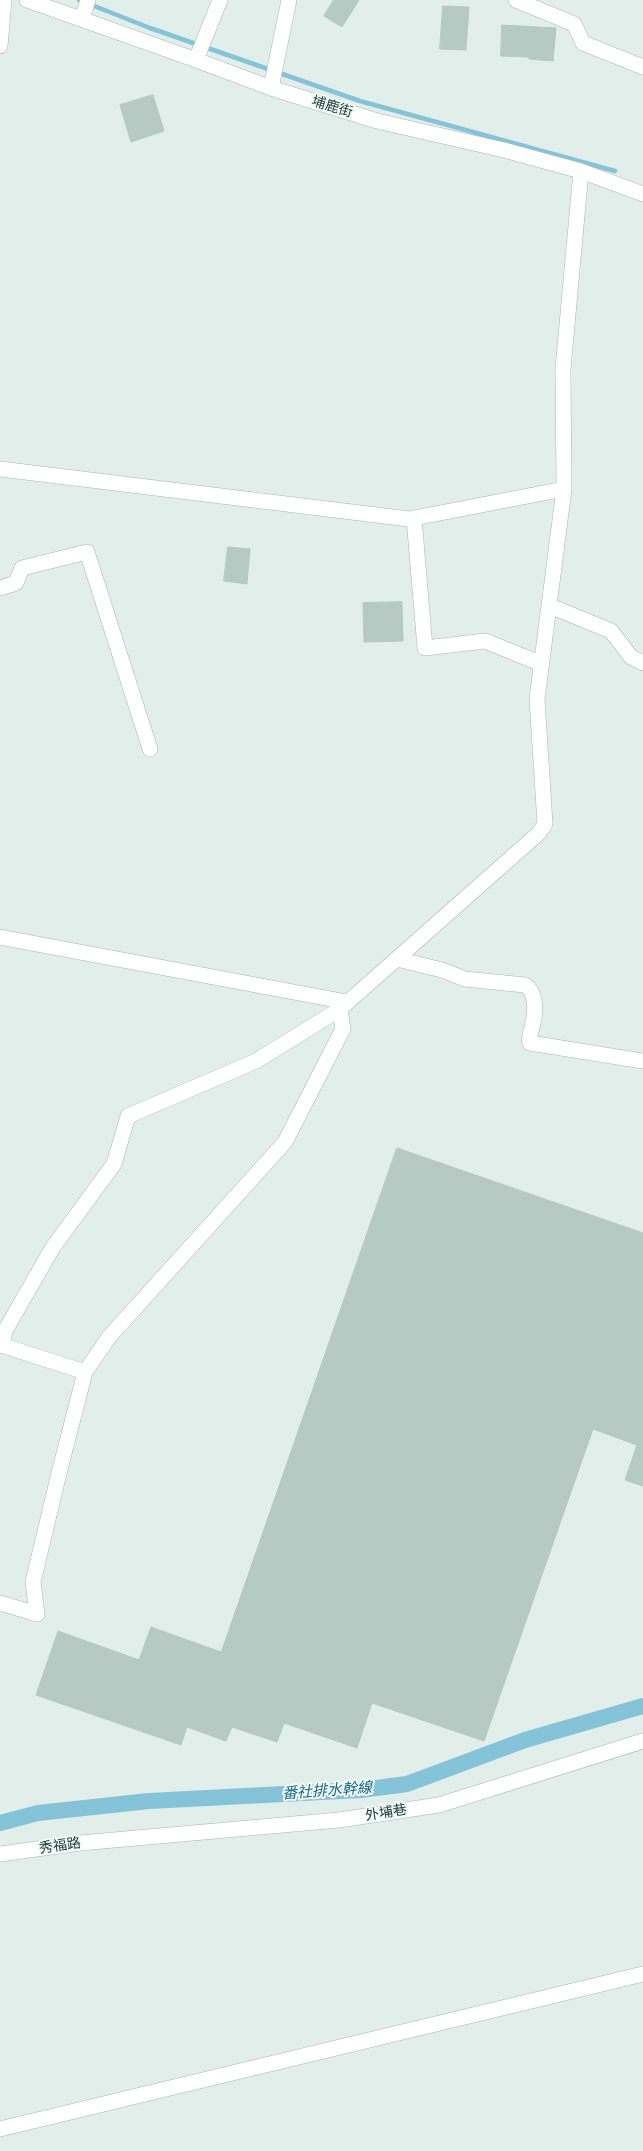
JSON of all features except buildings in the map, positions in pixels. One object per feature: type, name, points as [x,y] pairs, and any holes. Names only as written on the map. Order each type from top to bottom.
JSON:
[{"type":"street","points":[[0,46],[4,0]]},
{"type":"street","name":"埔鹿街","points":[[27,0],[271,88],[378,121],[504,150],[581,171],[643,194]]},
{"type":"street","points":[[82,19],[88,0]]},
{"type":"street","points":[[196,60],[220,0]]},
{"type":"street","points":[[271,88],[289,0]]},
{"type":"street","points":[[516,0],[574,24],[582,43],[643,67]]},
{"type":"street","points":[[85,1372],[1,1345],[6,1329],[52,1247],[114,1164],[128,1116],[256,1061],[344,1006],[539,833],[545,824],[538,698],[564,488],[563,369],[581,171]]},
{"type":"street","points":[[0,469],[414,518],[564,488]]},
{"type":"street","points":[[414,518],[425,648],[485,641],[542,664]]},
{"type":"street","points":[[0,588],[16,583],[22,568],[86,552],[150,749]]},
{"type":"street","points":[[550,606],[611,632],[631,657],[643,663]]},
{"type":"street","points":[[0,937],[344,1006]]},
{"type":"street","points":[[397,959],[442,970],[465,979],[525,985],[532,989],[534,1020],[529,1039],[530,1043],[643,1061]]},
{"type":"street","points":[[0,1603],[37,1614],[33,1582],[85,1372],[109,1337],[285,1142],[342,1029],[344,1006]]},
{"type":"street","name":"外埔巷","points":[[120,1839],[339,1820],[439,1804],[643,1741]]},
{"type":"street","name":"秀福路","points":[[0,1854],[120,1839]]},
{"type":"street","points":[[0,2129],[643,1974]]},
{"type":"waterway","points":[[79,0],[150,28],[360,101],[615,171]]},
{"type":"waterway","name":"番社排水幹線","points":[[0,1823],[38,1813],[149,1801],[361,1790],[407,1784],[525,1740],[643,1706]]}]
